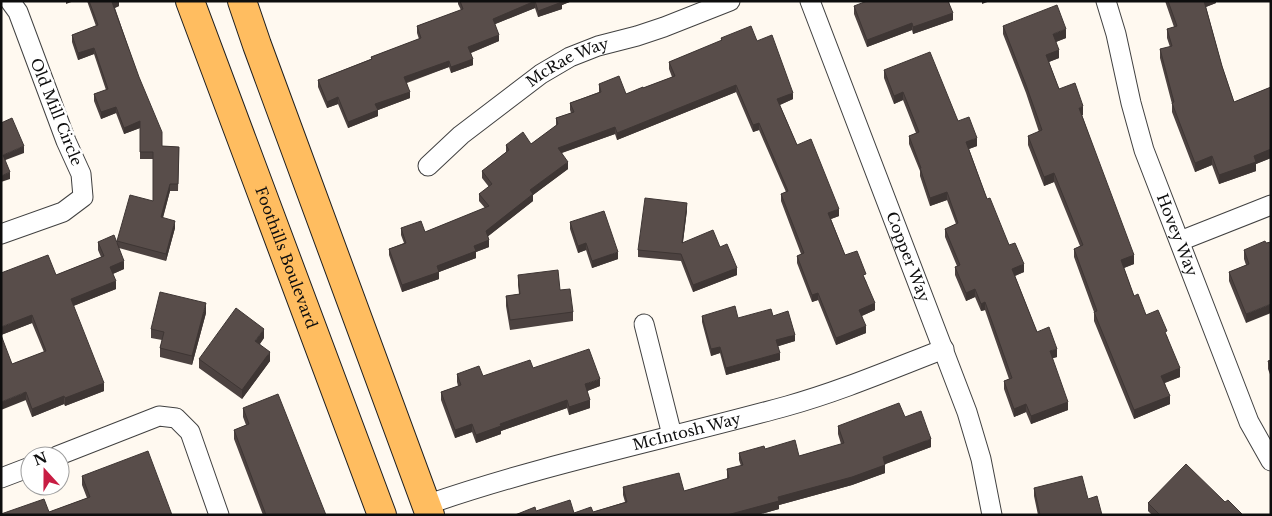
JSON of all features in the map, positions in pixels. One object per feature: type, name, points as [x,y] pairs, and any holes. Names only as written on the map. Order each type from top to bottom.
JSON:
[{"type":"main road","name":"Foothills Boulevard","points":[[190,1],[382,515]]},
{"type":"main road","points":[[242,1],[428,510]]},
{"type":"street","name":"Old Mill Circle","points":[[1,234],[63,212],[82,197],[82,174],[66,141],[18,12],[10,1]]},
{"type":"street","name":"McRae Way","points":[[428,166],[461,135],[542,74],[570,57],[598,46],[638,36],[730,1]]},
{"type":"street","name":"Copper Way","points":[[810,1],[944,349],[975,440],[992,515]]},
{"type":"street","name":"Hovey Way","points":[[1106,1],[1116,34],[1144,150],[1250,422],[1271,461]]},
{"type":"street","points":[[1180,241],[1271,205]]},
{"type":"street","points":[[644,324],[672,435]]},
{"type":"street","name":"McIntosh Way","points":[[428,510],[507,479],[789,406],[840,389],[944,349]]},
{"type":"street","points":[[70,451],[160,416],[176,418],[190,432],[219,515]]},
{"type":"street","points":[[1,478],[20,470]]},
{"type":"building","points":[[89,1],[115,1],[112,2],[139,77],[162,132],[162,146],[179,147],[178,184],[170,184],[161,217],[175,221],[166,254],[117,241],[130,195],[153,201],[153,152],[140,152],[140,121],[124,128],[116,107],[101,112],[94,94],[108,89],[94,48],[78,53],[72,35],[98,25]]},
{"type":"building","points":[[460,1],[535,1],[493,19],[499,35],[468,47],[473,59],[451,67],[449,61],[404,77],[410,92],[375,104],[378,110],[348,122],[338,97],[327,102],[318,80],[421,38],[417,26],[463,9]]},
{"type":"building","points":[[535,1],[561,1],[562,2],[538,11]]},
{"type":"building","points":[[867,1],[948,1],[953,13],[913,27],[912,23],[867,40],[854,6]]},
{"type":"building","points":[[1168,1],[1204,1],[1234,102],[1271,87],[1271,149],[1254,156],[1256,162],[1219,175],[1212,156],[1195,163],[1172,103],[1174,102],[1160,49],[1172,46],[1167,29],[1177,26]]},
{"type":"building","points":[[1057,5],[1066,29],[1053,34],[1059,50],[1046,55],[1059,89],[1075,83],[1083,106],[1079,108],[1134,255],[1121,260],[1134,296],[1138,294],[1146,315],[1158,310],[1180,368],[1161,376],[1170,396],[1134,410],[1094,312],[1097,311],[1074,249],[1083,245],[1054,173],[1044,177],[1028,136],[1042,130],[1003,26]]},
{"type":"building","points":[[751,26],[757,41],[772,35],[793,93],[777,99],[797,145],[811,139],[839,209],[828,213],[845,255],[857,251],[866,274],[863,275],[875,303],[859,310],[866,326],[836,338],[818,293],[812,295],[797,256],[804,253],[781,194],[788,191],[759,123],[753,125],[736,85],[617,133],[615,127],[558,148],[568,162],[530,190],[533,194],[486,231],[489,240],[474,246],[476,251],[437,266],[439,272],[402,285],[389,249],[406,243],[401,228],[421,221],[425,232],[489,206],[479,194],[492,184],[482,171],[509,150],[506,145],[523,132],[531,144],[558,124],[556,118],[574,112],[570,103],[601,92],[599,84],[619,76],[626,94],[675,76],[669,62]]},
{"type":"building","points":[[930,52],[958,121],[969,117],[977,138],[966,142],[987,199],[990,198],[1009,245],[1015,243],[1024,264],[1012,269],[1037,332],[1049,327],[1057,349],[1050,351],[1068,402],[1031,416],[1026,404],[1014,409],[1004,381],[1012,378],[985,302],[981,304],[975,289],[966,293],[955,267],[960,265],[945,229],[958,223],[947,192],[930,198],[909,136],[919,132],[903,92],[894,96],[884,70]]},
{"type":"building","points":[[12,118],[24,146],[3,155],[10,172],[1,176],[1,123]]},
{"type":"building","points":[[645,198],[687,203],[682,243],[713,230],[720,247],[727,244],[737,268],[693,285],[681,254],[638,250]]},
{"type":"building","points":[[604,211],[618,252],[592,261],[586,243],[578,246],[570,222]]},
{"type":"building","points":[[114,235],[124,261],[110,267],[116,281],[71,299],[104,383],[32,409],[26,392],[1,402],[1,335],[12,364],[46,351],[32,315],[1,327],[1,273],[48,255],[56,275],[104,256],[98,242]]},
{"type":"building","points":[[1265,241],[1266,243],[1271,242],[1271,304],[1246,314],[1229,272],[1249,264],[1244,250]]},
{"type":"building","points":[[558,270],[560,290],[570,289],[573,312],[510,320],[506,296],[520,294],[518,275]]},
{"type":"building","points":[[160,292],[206,303],[192,356],[160,348],[164,332],[151,329]]},
{"type":"building","points":[[735,306],[738,318],[771,309],[773,316],[788,311],[795,335],[776,340],[780,353],[726,368],[720,347],[711,349],[702,316]]},
{"type":"building","points":[[236,308],[264,329],[255,341],[270,352],[242,390],[199,359]]},
{"type":"building","points":[[589,349],[600,379],[585,384],[590,400],[569,407],[567,400],[500,424],[501,426],[476,435],[472,424],[455,430],[441,392],[461,385],[457,374],[479,366],[483,376],[530,360],[533,368]]},
{"type":"building","points":[[278,394],[326,515],[266,515],[234,430],[249,424],[243,408]]},
{"type":"building","points":[[899,403],[905,417],[921,411],[931,439],[883,457],[885,465],[852,477],[778,497],[779,501],[727,515],[515,515],[535,507],[536,511],[570,500],[574,513],[591,507],[593,512],[627,502],[623,487],[679,473],[684,491],[729,478],[727,469],[743,465],[739,453],[764,446],[765,449],[795,440],[799,456],[844,443],[838,426]]},
{"type":"building","points":[[148,451],[172,515],[1,515],[44,499],[49,512],[90,497],[82,476]]},
{"type":"building","points":[[1186,464],[1225,502],[1228,500],[1243,515],[1160,515],[1148,503]]},
{"type":"building","points":[[1082,476],[1088,499],[1097,496],[1102,515],[1040,515],[1034,488]]}]
